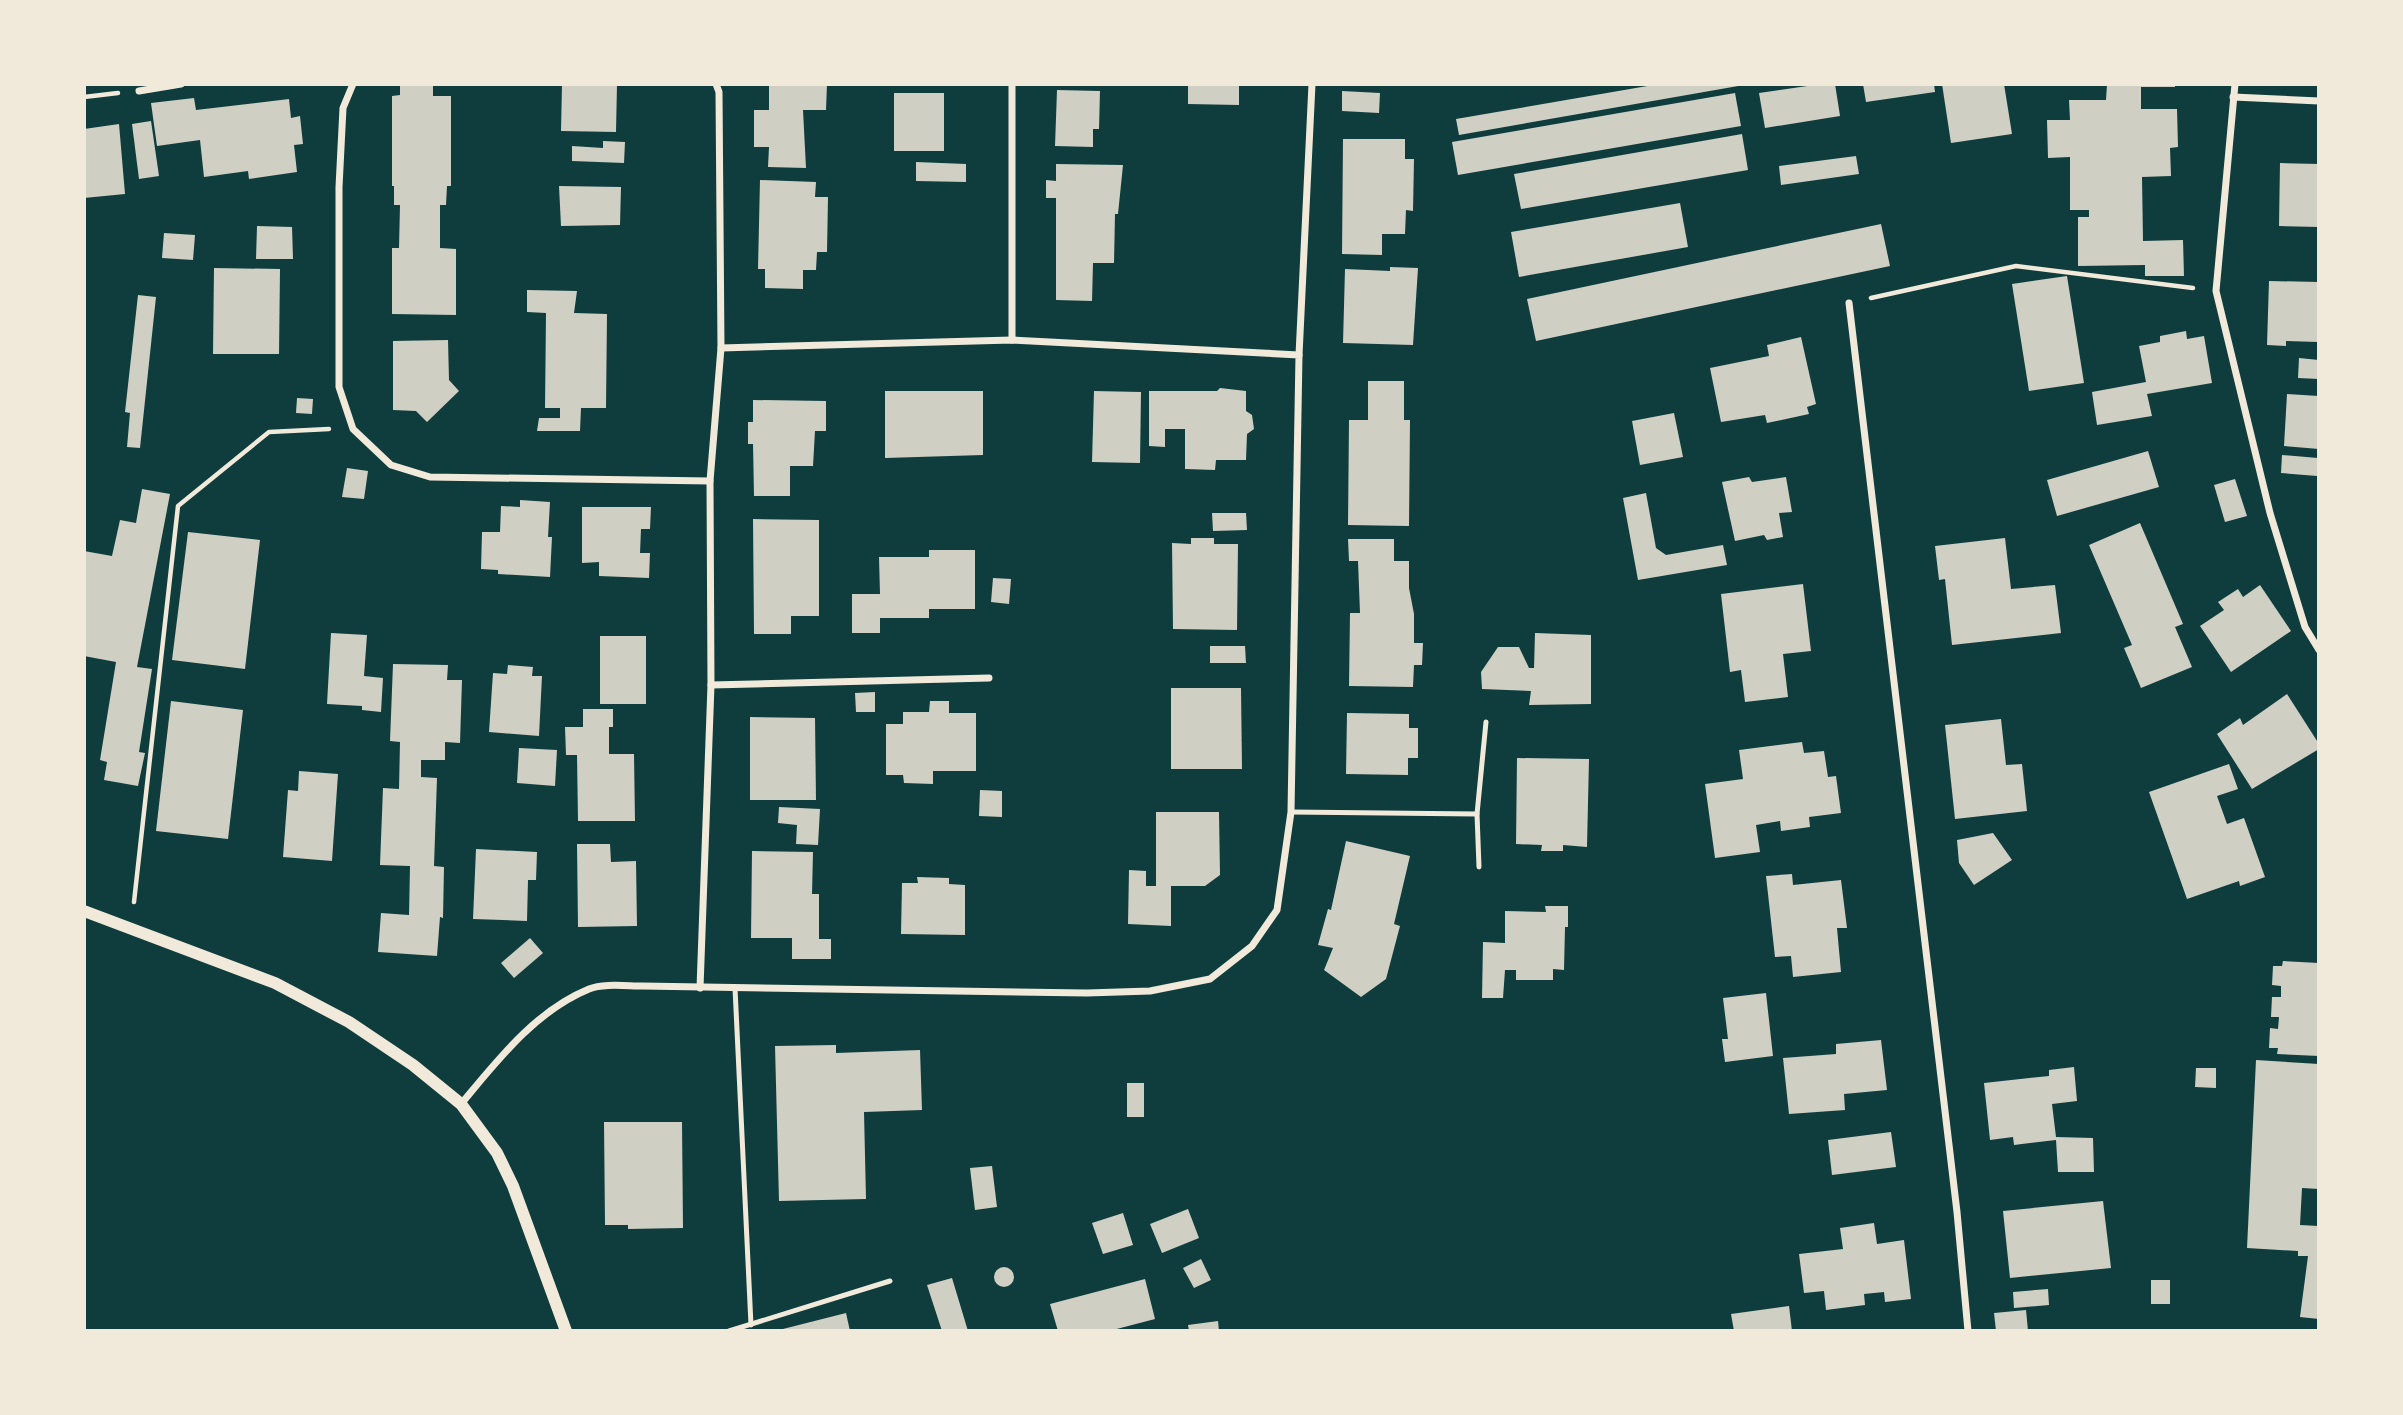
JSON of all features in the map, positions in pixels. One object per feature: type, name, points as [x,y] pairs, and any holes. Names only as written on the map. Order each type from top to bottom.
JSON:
[{"type":"street","points":[[139,90],[181,84]]},
{"type":"street","points":[[700,988],[710,685],[710,481],[721,348],[719,92],[716,84]]},
{"type":"street","points":[[1012,84],[1012,340]]},
{"type":"street","points":[[461,1104],[500,1056],[547,1014],[591,988],[642,986],[1087,993],[1150,990],[1210,979],[1252,946],[1277,910],[1291,812],[1299,355],[1312,84]]},
{"type":"street","points":[[2235,84],[2216,291],[2270,513],[2305,627],[2319,650]]},
{"type":"street","points":[[351,85],[343,108],[339,187],[339,387],[353,429],[391,465],[430,477],[710,481]]},
{"type":"street","points":[[2233,97],[2319,101]]},
{"type":"street","points":[[1849,303],[1957,1212],[1968,1331]]},
{"type":"street","points":[[721,348],[1012,340],[1299,355]]},
{"type":"street","points":[[710,685],[989,678]]},
{"type":"street","points":[[84,911],[275,983],[349,1021],[413,1065],[461,1104],[497,1153],[513,1186],[566,1331]]},
{"type":"lane","points":[[1479,867],[1477,814],[1486,722]]},
{"type":"lane","points":[[1291,812],[1477,814]]},
{"type":"lane","points":[[734,989],[751,1325]]},
{"type":"lane","points":[[729,1331],[890,1280]]},
{"type":"path","points":[[84,97],[139,90]]},
{"type":"path","points":[[1849,303],[2016,266],[2216,291]]},
{"type":"path","points":[[131,928],[178,506],[269,432],[353,429]]},
{"type":"building","points":[[400,84],[433,84],[433,96],[451,96],[451,186],[447,186],[446,205],[440,205],[440,248],[456,249],[456,315],[392,314],[392,248],[399,248],[400,205],[394,205],[392,186],[392,96],[400,95]]},
{"type":"building","points":[[562,84],[617,84],[616,132],[561,131]]},
{"type":"building","points":[[769,84],[827,84],[826,110],[803,110],[806,168],[768,167],[769,147],[754,147],[754,110],[769,110]]},
{"type":"building","points":[[1188,84],[1239,84],[1239,105],[1188,104]]},
{"type":"building","points":[[1659,84],[1744,85],[1459,135],[1456,119]]},
{"type":"building","points":[[1835,84],[1840,116],[1765,128],[1759,93]]},
{"type":"building","points":[[1863,84],[1934,84],[1935,92],[1866,102]]},
{"type":"building","points":[[1942,84],[2004,84],[2012,134],[1951,143]]},
{"type":"building","points":[[2107,84],[2175,84],[2175,87],[2141,87],[2141,109],[2177,109],[2178,147],[2170,148],[2171,176],[2142,177],[2143,241],[2183,240],[2184,276],[2145,276],[2145,265],[2078,266],[2078,217],[2089,217],[2089,210],[2070,210],[2070,157],[2048,158],[2047,120],[2070,120],[2069,100],[2106,100]]},
{"type":"building","points":[[1057,90],[1100,91],[1099,129],[1093,129],[1093,147],[1055,146]]},
{"type":"building","points":[[1342,91],[1380,93],[1379,113],[1342,111]]},
{"type":"building","points":[[894,93],[944,93],[944,151],[894,151]]},
{"type":"building","points":[[1735,93],[1741,126],[1458,175],[1452,142]]},
{"type":"building","points":[[194,98],[196,110],[289,99],[291,118],[300,116],[303,144],[294,145],[297,172],[249,179],[248,171],[204,177],[200,140],[157,146],[151,103]]},
{"type":"building","points":[[151,121],[159,176],[139,179],[132,124]]},
{"type":"building","points":[[119,124],[125,194],[84,198],[84,129]]},
{"type":"building","points":[[1742,134],[1748,170],[1521,209],[1514,174]]},
{"type":"building","points":[[1343,139],[1405,139],[1405,159],[1414,159],[1413,211],[1406,210],[1405,234],[1382,234],[1382,255],[1342,254]]},
{"type":"building","points":[[603,141],[625,142],[624,163],[572,161],[572,146],[603,148]]},
{"type":"building","points":[[1856,156],[1859,174],[1781,185],[1779,166]]},
{"type":"building","points":[[916,162],[966,164],[966,182],[916,181]]},
{"type":"building","points":[[2280,163],[2319,164],[2319,227],[2279,226]]},
{"type":"building","points":[[1056,164],[1123,165],[1118,214],[1115,214],[1114,263],[1093,263],[1092,301],[1056,300],[1056,198],[1046,198],[1046,180],[1056,181]]},
{"type":"building","points":[[760,180],[816,182],[815,197],[828,197],[827,252],[817,252],[816,270],[803,270],[803,289],[765,288],[765,269],[758,269]]},
{"type":"building","points":[[559,186],[621,187],[620,225],[561,226]]},
{"type":"building","points":[[1680,203],[1688,247],[1519,277],[1511,232]]},
{"type":"building","points":[[1881,224],[1890,266],[1536,341],[1527,299]]},
{"type":"building","points":[[257,226],[292,227],[293,259],[256,259]]},
{"type":"building","points":[[164,233],[195,235],[193,260],[162,258]]},
{"type":"building","points":[[1390,267],[1418,268],[1413,345],[1343,343],[1345,269],[1390,271]]},
{"type":"building","points":[[214,268],[280,269],[279,354],[213,354]]},
{"type":"building","points":[[2067,276],[2084,383],[2029,391],[2012,284]]},
{"type":"building","points":[[2269,281],[2319,282],[2318,342],[2286,341],[2286,346],[2267,345]]},
{"type":"building","points":[[527,290],[577,291],[574,313],[607,314],[606,408],[581,408],[580,431],[537,431],[539,418],[560,418],[560,408],[545,408],[546,313],[527,312]]},
{"type":"building","points":[[138,295],[156,297],[140,448],[127,447],[130,413],[125,412]]},
{"type":"building","points":[[2186,331],[2187,339],[2204,336],[2212,383],[2147,394],[2152,416],[2097,425],[2092,392],[2146,382],[2139,346],[2160,342],[2160,336]]},
{"type":"building","points":[[1801,337],[1816,404],[1807,407],[1809,414],[1767,423],[1765,415],[1721,422],[1710,368],[1769,356],[1767,345]]},
{"type":"building","points":[[448,340],[449,380],[459,391],[427,422],[416,411],[393,410],[393,341]]},
{"type":"building","points":[[2299,358],[2319,360],[2319,379],[2298,378]]},
{"type":"building","points":[[1368,381],[1404,381],[1404,420],[1410,420],[1409,526],[1348,525],[1349,420],[1368,420]]},
{"type":"building","points":[[1220,388],[1246,391],[1246,411],[1252,415],[1254,429],[1247,434],[1246,460],[1216,460],[1215,470],[1185,469],[1185,429],[1165,429],[1165,447],[1149,446],[1149,391],[1217,391]]},
{"type":"building","points":[[885,391],[983,391],[983,455],[885,458]]},
{"type":"building","points":[[1094,391],[1141,392],[1140,463],[1092,462]]},
{"type":"building","points":[[2287,394],[2319,396],[2319,449],[2284,446]]},
{"type":"building","points":[[297,398],[313,399],[312,414],[296,413]]},
{"type":"building","points":[[753,400],[826,401],[826,431],[815,431],[813,466],[790,466],[790,496],[754,496],[753,444],[748,444],[748,422],[753,422]]},
{"type":"building","points":[[1674,413],[1683,457],[1640,465],[1632,421]]},
{"type":"building","points":[[2148,451],[2159,487],[2057,516],[2047,480]]},
{"type":"building","points":[[2282,455],[2318,458],[2317,476],[2281,473]]},
{"type":"building","points":[[347,468],[368,471],[364,499],[342,497]]},
{"type":"building","points":[[1749,477],[1752,482],[1786,477],[1792,512],[1779,513],[1783,537],[1767,540],[1764,535],[1735,541],[1722,482]]},
{"type":"building","points":[[2235,479],[2247,516],[2225,522],[2214,485]]},
{"type":"building","points":[[142,489],[170,494],[137,667],[152,669],[139,752],[145,753],[138,786],[104,780],[107,762],[100,760],[116,662],[84,656],[84,551],[112,556],[120,520],[136,523]]},
{"type":"building","points":[[1646,493],[1656,548],[1666,555],[1723,545],[1727,565],[1638,580],[1623,498]]},
{"type":"building","points":[[520,500],[550,502],[550,577],[498,574],[498,570],[481,569],[482,532],[500,532],[501,506],[520,507]]},
{"type":"building","points":[[582,507],[651,507],[650,529],[641,529],[640,553],[650,553],[649,578],[599,576],[599,562],[582,563]]},
{"type":"building","points":[[1212,513],[1246,513],[1247,530],[1213,531]]},
{"type":"building","points":[[753,519],[819,520],[819,616],[791,616],[791,634],[754,634]]},
{"type":"building","points":[[2140,523],[2183,624],[2175,627],[2192,667],[2141,688],[2124,648],[2132,645],[2089,545]]},
{"type":"building","points":[[188,532],[260,540],[245,669],[172,660]]},
{"type":"building","points":[[1191,538],[1214,538],[1214,544],[1238,544],[1237,630],[1173,629],[1172,543],[1191,544]]},
{"type":"building","points":[[2005,538],[2011,589],[2055,585],[2061,633],[1952,645],[1945,579],[1939,580],[1935,546]]},
{"type":"building","points":[[1348,539],[1394,539],[1394,561],[1409,561],[1414,643],[1423,643],[1422,665],[1414,665],[1413,687],[1349,686],[1350,613],[1360,613],[1358,561],[1349,561]]},
{"type":"building","points":[[929,550],[975,550],[975,609],[929,609],[929,618],[880,618],[880,633],[852,633],[852,594],[880,594],[879,557],[929,557]]},
{"type":"building","points":[[993,578],[1011,579],[1009,604],[991,602]]},
{"type":"building","points":[[1803,584],[1811,651],[1783,654],[1788,697],[1745,702],[1741,670],[1730,672],[1721,594]]},
{"type":"building","points":[[2260,585],[2291,631],[2231,672],[2200,626],[2224,610],[2218,602],[2238,589],[2243,597]]},
{"type":"building","points":[[331,633],[367,635],[364,676],[383,678],[381,712],[362,710],[362,706],[327,704]]},
{"type":"building","points":[[1535,633],[1591,635],[1591,704],[1529,705],[1531,691],[1482,689],[1481,672],[1498,647],[1519,647],[1529,668],[1534,668]]},
{"type":"building","points":[[600,636],[646,636],[646,704],[600,704]]},
{"type":"building","points":[[1210,646],[1245,646],[1246,663],[1210,663]]},
{"type":"building","points":[[393,664],[448,665],[447,680],[462,680],[460,743],[445,742],[445,760],[421,760],[421,777],[437,778],[434,866],[444,867],[443,918],[440,917],[437,956],[378,952],[381,913],[409,915],[410,866],[380,865],[383,788],[399,789],[400,742],[390,741]]},
{"type":"building","points":[[508,665],[533,667],[532,676],[542,676],[539,736],[489,732],[493,673],[507,674]]},
{"type":"building","points":[[1171,688],[1241,688],[1242,769],[1171,769]]},
{"type":"building","points":[[875,692],[875,712],[856,712],[855,693]]},
{"type":"building","points":[[2287,694],[2319,744],[2319,749],[2252,789],[2217,734],[2240,718],[2243,725]]},
{"type":"building","points":[[171,701],[243,710],[228,839],[156,831]]},
{"type":"building","points":[[930,701],[949,701],[949,713],[976,713],[976,771],[933,771],[933,784],[904,783],[903,775],[886,775],[886,724],[903,724],[903,712],[929,712]]},
{"type":"building","points":[[583,709],[613,709],[613,727],[609,727],[609,754],[634,754],[635,821],[578,821],[577,755],[566,755],[565,727],[583,727]]},
{"type":"building","points":[[1347,713],[1409,714],[1409,728],[1418,728],[1418,758],[1408,758],[1408,775],[1346,774]]},
{"type":"building","points":[[750,717],[815,718],[816,800],[750,800]]},
{"type":"building","points":[[2001,719],[2006,765],[2022,764],[2027,811],[1955,819],[1945,725]]},
{"type":"building","points":[[1802,742],[1804,753],[1824,751],[1828,777],[1836,776],[1841,813],[1809,817],[1810,827],[1781,831],[1780,821],[1756,825],[1760,852],[1715,858],[1705,784],[1743,779],[1739,750]]},
{"type":"building","points":[[519,748],[557,750],[555,786],[517,783]]},
{"type":"building","points":[[1517,758],[1589,759],[1587,847],[1563,845],[1563,851],[1541,851],[1542,845],[1516,844]]},
{"type":"building","points":[[2229,764],[2238,789],[2217,796],[2227,824],[2244,818],[2265,877],[2240,886],[2239,881],[2187,899],[2149,792]]},
{"type":"building","points":[[299,771],[338,774],[332,861],[283,857],[288,790],[298,791]]},
{"type":"building","points":[[980,790],[1002,791],[1002,817],[979,816]]},
{"type":"building","points":[[779,807],[820,809],[818,845],[796,844],[797,825],[778,823]]},
{"type":"building","points":[[1156,812],[1219,812],[1220,875],[1205,886],[1171,886],[1171,926],[1128,924],[1129,870],[1146,871],[1146,886],[1156,886]]},
{"type":"building","points":[[1993,833],[2012,860],[1974,885],[1959,863],[1957,840]]},
{"type":"building","points":[[1346,841],[1410,856],[1394,924],[1400,926],[1386,979],[1361,997],[1324,970],[1333,948],[1318,945],[1328,909],[1331,910]]},
{"type":"building","points":[[577,844],[610,844],[611,862],[636,861],[637,926],[578,927]]},
{"type":"building","points":[[476,849],[537,852],[536,880],[528,880],[527,921],[473,919]]},
{"type":"building","points":[[752,851],[813,852],[812,894],[819,894],[819,939],[831,939],[831,959],[792,959],[792,938],[751,938]]},
{"type":"building","points":[[1792,874],[1793,885],[1841,880],[1847,928],[1837,928],[1841,972],[1793,977],[1791,956],[1775,957],[1766,876]]},
{"type":"building","points":[[917,877],[949,878],[949,884],[965,885],[965,935],[901,934],[902,883],[918,883]]},
{"type":"building","points":[[1545,906],[1568,906],[1564,970],[1553,969],[1553,980],[1516,980],[1516,970],[1505,970],[1503,998],[1482,998],[1483,942],[1505,943],[1505,911],[1546,912]]},
{"type":"building","points":[[530,938],[543,953],[514,978],[501,963]]},
{"type":"building","points":[[2283,961],[2319,963],[2319,1056],[2277,1054],[2278,1048],[2269,1048],[2270,1028],[2278,1029],[2279,1017],[2271,1017],[2272,997],[2281,997],[2281,986],[2272,985],[2273,966],[2282,966]]},
{"type":"building","points":[[1766,993],[1773,1056],[1725,1062],[1722,1039],[1728,1039],[1723,998]]},
{"type":"building","points":[[1881,1040],[1887,1090],[1844,1094],[1845,1110],[1789,1114],[1783,1058],[1836,1054],[1836,1044]]},
{"type":"building","points":[[836,1045],[836,1053],[920,1050],[922,1110],[864,1112],[866,1199],[779,1201],[775,1046]]},
{"type":"building","points":[[2256,1060],[2319,1064],[2319,1189],[2302,1188],[2300,1225],[2319,1226],[2319,1319],[2300,1317],[2308,1256],[2298,1256],[2298,1251],[2247,1248]]},
{"type":"building","points":[[2074,1067],[2077,1101],[2052,1104],[2056,1137],[2093,1138],[2094,1172],[2058,1172],[2056,1140],[2014,1145],[2013,1137],[1990,1140],[1984,1083],[2049,1076],[2049,1070]]},
{"type":"building","points":[[2196,1068],[2216,1068],[2216,1088],[2195,1087]]},
{"type":"building","points":[[1127,1083],[1144,1083],[1144,1117],[1127,1117]]},
{"type":"building","points":[[604,1122],[682,1122],[683,1228],[628,1229],[628,1225],[605,1225]]},
{"type":"building","points":[[1891,1132],[1896,1167],[1832,1175],[1828,1140]]},
{"type":"building","points":[[992,1166],[997,1207],[975,1210],[970,1168]]},
{"type":"building","points":[[2103,1201],[2111,1268],[2010,1278],[2003,1211]]},
{"type":"building","points":[[1188,1209],[1199,1238],[1162,1253],[1150,1224]]},
{"type":"building","points":[[1123,1213],[1133,1245],[1103,1254],[1092,1223]]},
{"type":"building","points":[[1874,1223],[1877,1244],[1904,1240],[1911,1299],[1885,1302],[1884,1292],[1864,1294],[1865,1305],[1826,1310],[1824,1291],[1804,1293],[1799,1254],[1843,1249],[1840,1228]]},
{"type":"building","points":[[1201,1259],[1211,1280],[1194,1288],[1183,1268]]},
{"type":"building","points":[[1004,1267],[1011,1270],[1014,1277],[1011,1284],[1004,1287],[997,1284],[994,1277],[997,1270]]},
{"type":"building","points":[[952,1278],[968,1331],[942,1331],[927,1285]]},
{"type":"building","points":[[1145,1279],[1155,1319],[1109,1331],[1058,1331],[1050,1304]]},
{"type":"building","points":[[2151,1280],[2170,1280],[2170,1304],[2151,1304]]},
{"type":"building","points":[[2048,1289],[2049,1305],[2014,1308],[2013,1292]]},
{"type":"building","points":[[1789,1306],[1792,1331],[1734,1331],[1731,1314]]},
{"type":"building","points":[[2026,1310],[2028,1331],[1996,1331],[1994,1313]]},
{"type":"building","points":[[846,1313],[850,1331],[779,1330]]},
{"type":"building","points":[[1218,1321],[1219,1331],[1189,1331],[1188,1325]]}]
